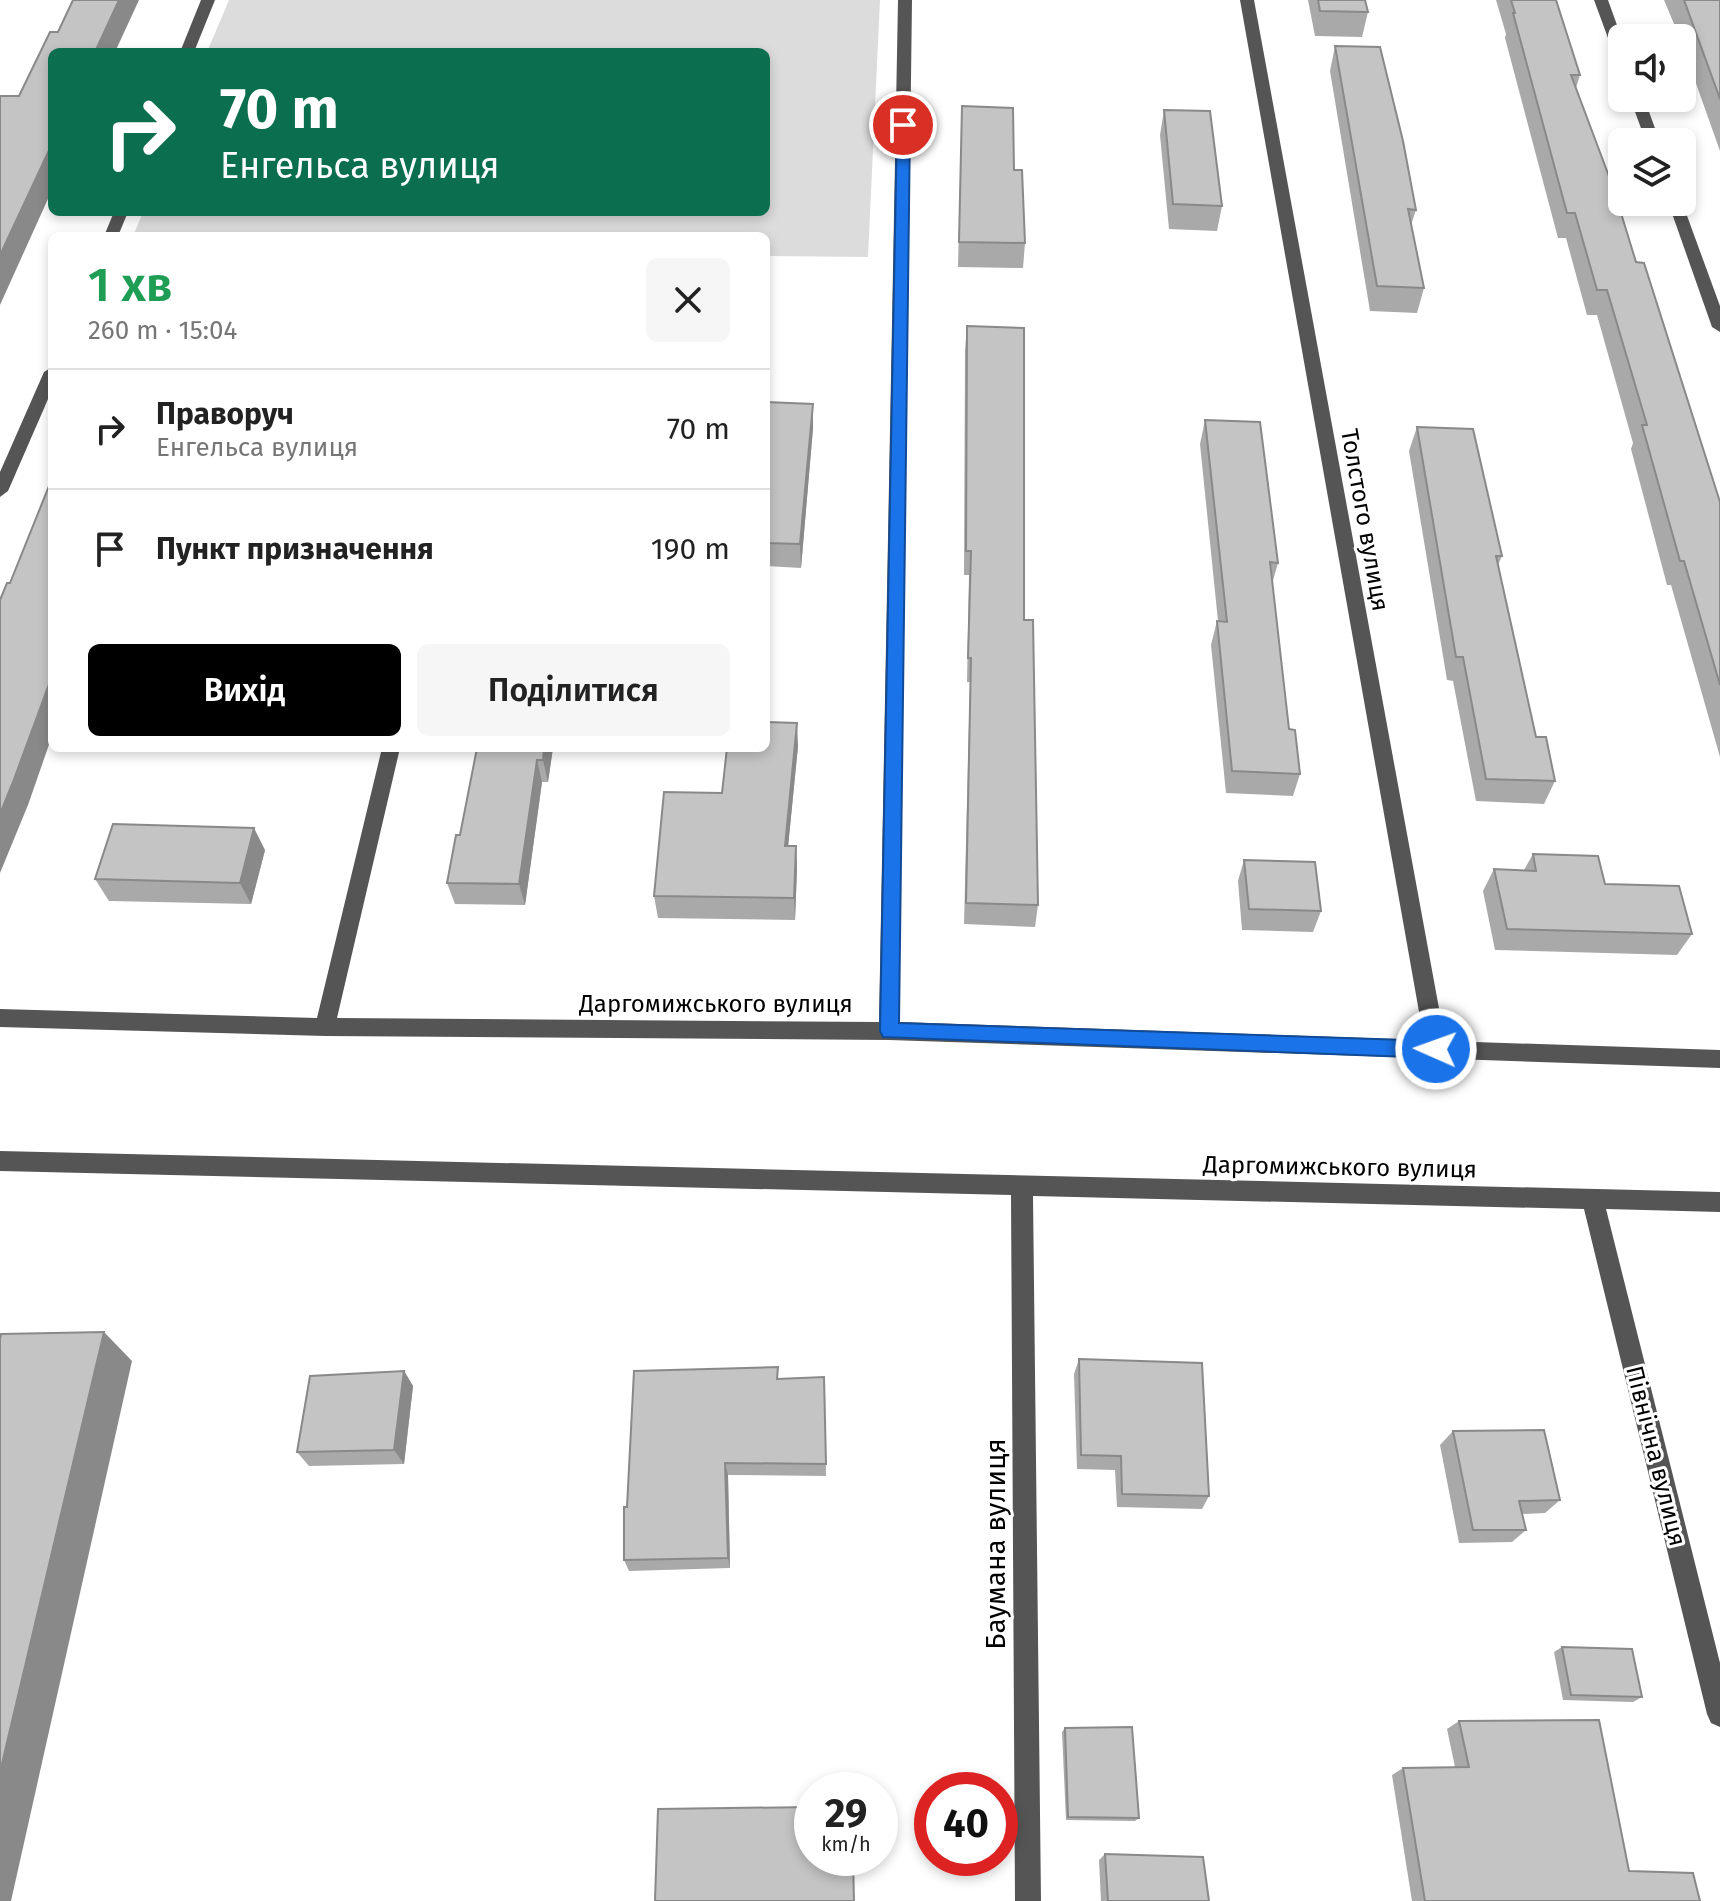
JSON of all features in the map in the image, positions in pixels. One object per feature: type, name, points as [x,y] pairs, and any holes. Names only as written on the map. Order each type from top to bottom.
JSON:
[{"type":"street","points":[[189,48],[208,0]]},
{"type":"street","points":[[889,1031],[905,0]]},
{"type":"street","name":"Толстого вулиця","points":[[1247,0],[1436,1049]]},
{"type":"street","points":[[1601,0],[1610,24]]},
{"type":"street","points":[[1680,216],[1720,327]]},
{"type":"street","points":[[0,491],[48,381]]},
{"type":"street","points":[[325,1027],[390,752]]},
{"type":"street","name":"Даргомижського вулиця","points":[[0,1018],[325,1027],[889,1031],[1720,1059]]},
{"type":"street","name":"Даргомижського вулиця","points":[[0,1161],[1720,1202]]},
{"type":"street","name":"Баумана вулиця","points":[[1022,1186],[1028,1901]]},
{"type":"street","name":"Північна вулиця","points":[[1592,1198],[1720,1714]]},
{"type":"shaded area","points":[[229,0],[880,0],[868,257],[770,256],[770,232],[135,232],[141,216],[770,216],[770,48],[209,48]]},
{"type":"building","points":[[73,0],[119,0],[97,48],[48,48],[48,153],[0,255],[0,96],[19,96],[50,32],[58,32]]},
{"type":"building","points":[[1318,0],[1365,0],[1368,12],[1320,11]]},
{"type":"building","points":[[1511,0],[1556,0],[1580,75],[1571,75],[1608,174],[1608,216],[1622,216],[1636,262],[1644,263],[1720,502],[1720,685],[1684,561],[1680,561],[1642,425],[1647,425],[1607,290],[1597,290],[1575,213],[1567,213]]},
{"type":"building","points":[[1684,0],[1720,0],[1720,99],[1696,33],[1696,24],[1693,24]]},
{"type":"building","points":[[1335,46],[1380,47],[1416,210],[1408,209],[1424,288],[1377,286]]},
{"type":"building","points":[[962,106],[1013,108],[1014,170],[1022,170],[1025,243],[959,242]]},
{"type":"building","points":[[1164,110],[1210,111],[1222,206],[1173,204]]},
{"type":"building","points":[[967,326],[1024,328],[1024,620],[1033,620],[1038,905],[966,903],[971,658],[968,658],[971,551],[966,551]]},
{"type":"building","points":[[770,402],[813,404],[800,544],[770,543]]},
{"type":"building","points":[[1205,420],[1260,422],[1278,563],[1270,562],[1289,729],[1295,730],[1300,774],[1232,771],[1217,621],[1227,622]]},
{"type":"building","points":[[1417,427],[1473,429],[1502,556],[1496,556],[1536,737],[1546,737],[1555,781],[1486,779],[1463,657],[1456,657]]},
{"type":"building","points":[[48,488],[48,687],[0,814],[0,600],[7,583],[10,583]]},
{"type":"building","points":[[770,722],[797,723],[785,846],[796,846],[794,898],[654,896],[664,792],[722,793],[727,752],[770,752]]},
{"type":"building","points":[[476,752],[544,752],[543,760],[537,760],[519,884],[447,883],[456,835],[460,835]]},
{"type":"building","points":[[113,824],[254,828],[240,883],[95,879]]},
{"type":"building","points":[[1533,854],[1598,856],[1605,884],[1679,886],[1692,934],[1507,929],[1494,869],[1536,871]]},
{"type":"building","points":[[1244,860],[1315,862],[1321,911],[1249,909]]},
{"type":"building","points":[[104,1332],[0,1772],[1,1334]]},
{"type":"building","points":[[1079,1359],[1202,1363],[1209,1496],[1122,1494],[1121,1456],[1081,1455]]},
{"type":"building","points":[[778,1367],[777,1379],[824,1377],[826,1464],[725,1463],[728,1558],[624,1560],[624,1507],[627,1507],[634,1371]]},
{"type":"building","points":[[404,1371],[394,1450],[297,1452],[310,1376]]},
{"type":"building","points":[[1544,1430],[1560,1500],[1519,1501],[1526,1530],[1473,1530],[1453,1431]]},
{"type":"building","points":[[1562,1647],[1632,1649],[1642,1697],[1571,1695]]},
{"type":"building","points":[[1599,1720],[1629,1871],[1693,1873],[1700,1901],[1425,1901],[1403,1768],[1469,1767],[1459,1721]]},
{"type":"building","points":[[1132,1727],[1139,1818],[1068,1817],[1065,1728]]},
{"type":"building","points":[[794,1807],[794,1876],[853,1876],[854,1901],[655,1901],[658,1809]]},
{"type":"building","points":[[1105,1854],[1203,1857],[1209,1901],[1108,1901]]},
{"type":"route","points":[[903,125],[889,1031],[1436,1049]]}]
